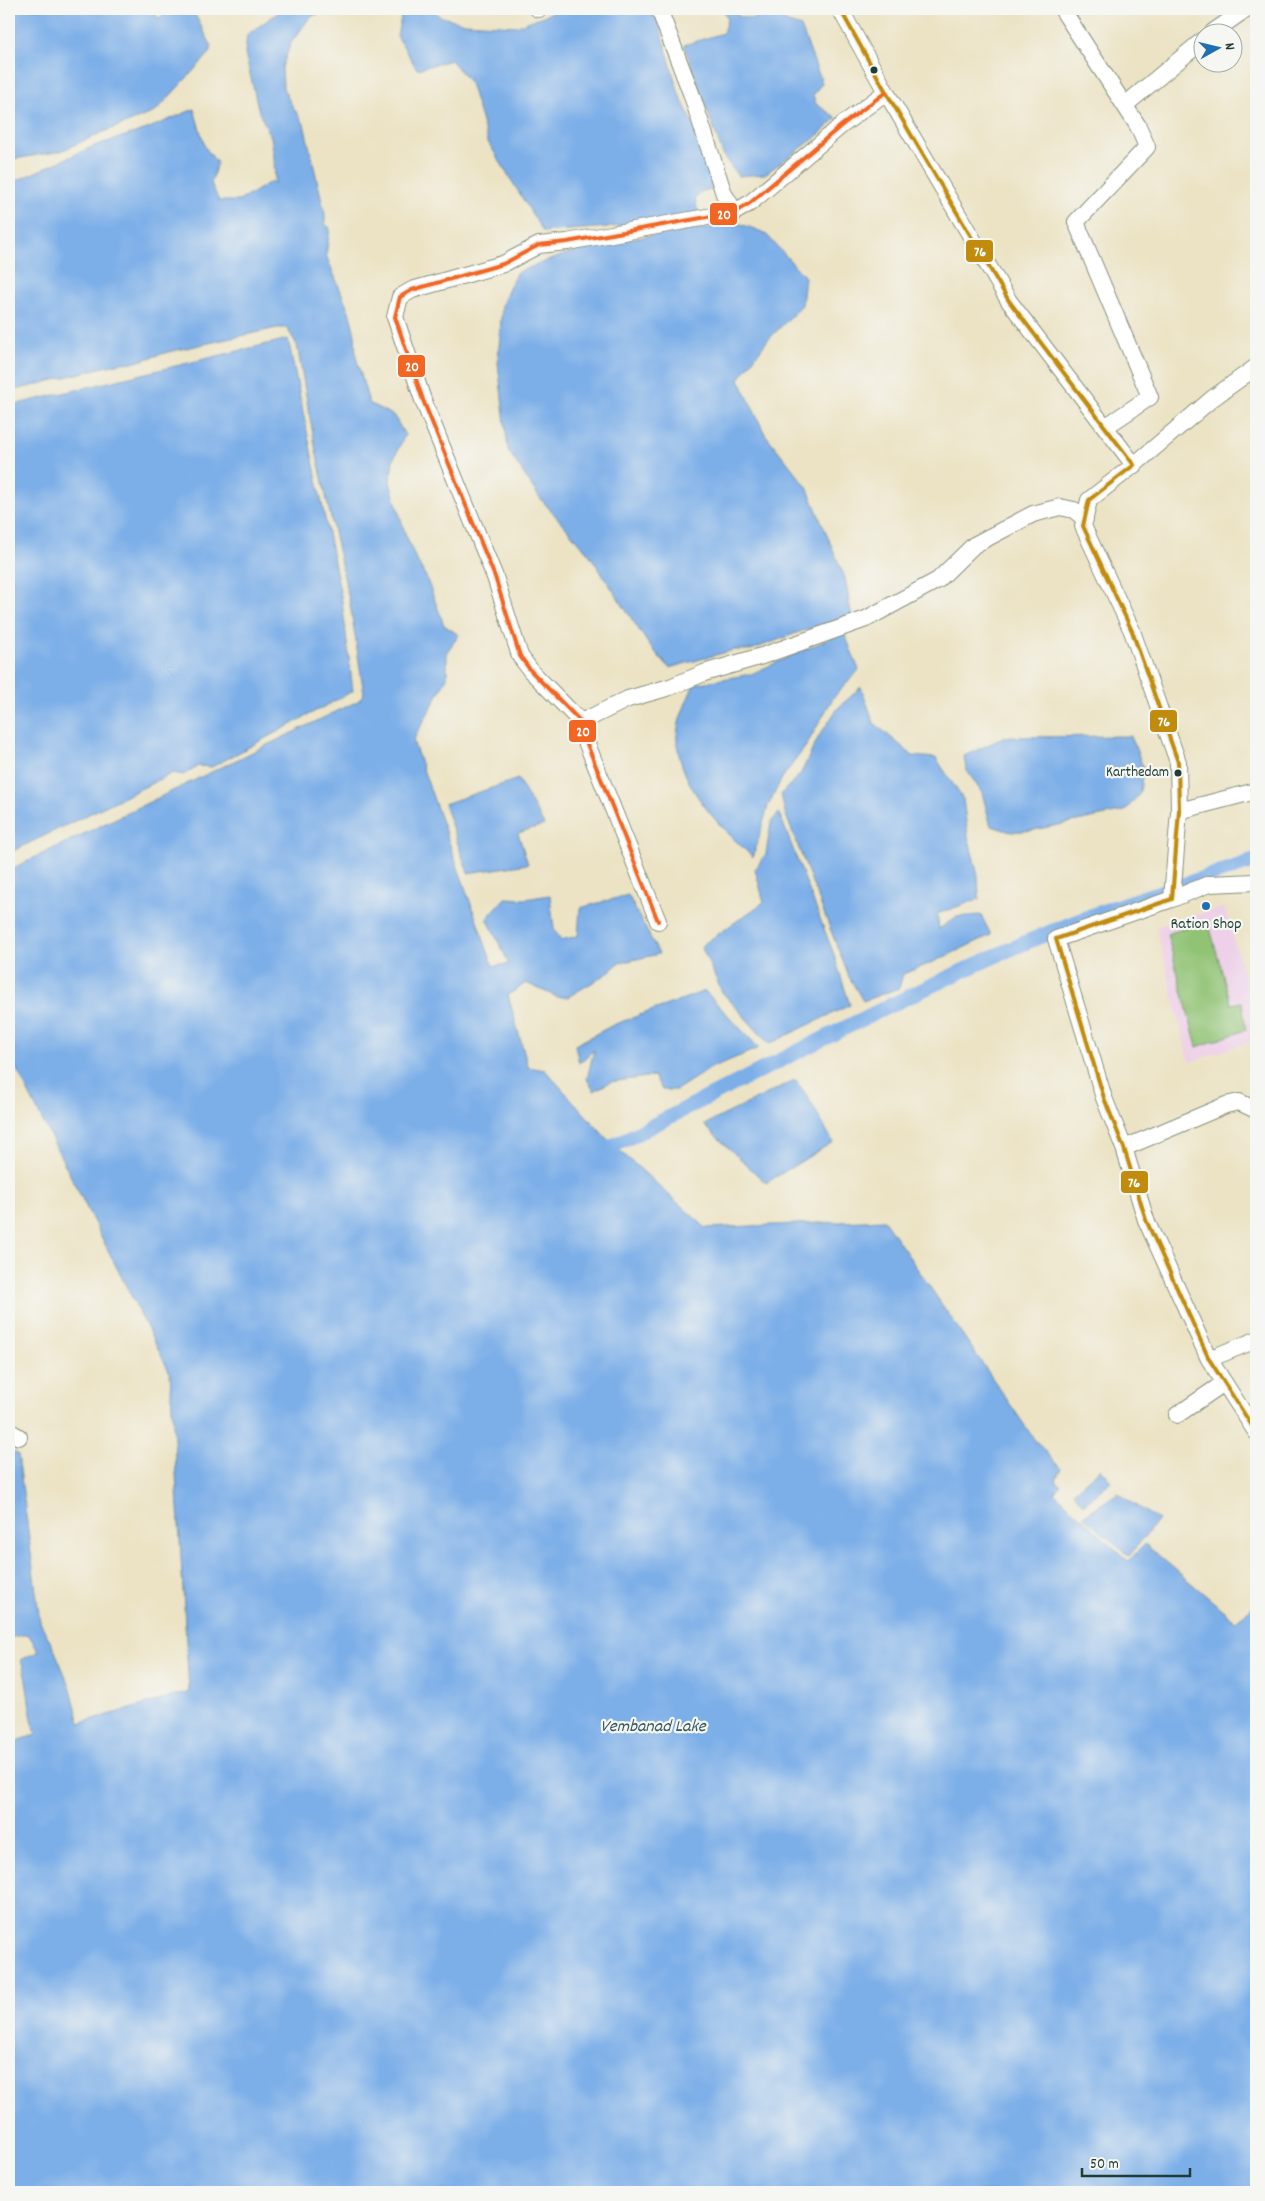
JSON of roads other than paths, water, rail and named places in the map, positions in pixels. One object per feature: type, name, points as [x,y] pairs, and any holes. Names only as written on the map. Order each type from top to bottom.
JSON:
[{"type":"street","points":[[659,9],[687,83],[724,194],[735,212]]},
{"type":"street","points":[[840,9],[886,92],[1009,301],[1134,465]]},
{"type":"street","points":[[1062,9],[1138,126],[1147,147],[1076,222],[1150,397],[1105,427]]},
{"type":"street","points":[[1227,22],[1246,9]]},
{"type":"street","points":[[1125,105],[1192,49]]},
{"type":"street","points":[[658,921],[583,734],[581,722],[531,672],[520,656],[495,577],[423,400],[395,317],[400,297],[412,290],[503,264],[539,245],[567,242],[735,212],[750,203],[834,131],[886,92]]},
{"type":"street","points":[[1172,899],[1179,811],[1178,762],[1166,723],[1132,631],[1083,526],[1084,519],[1089,500],[1134,465],[1213,398],[1256,366]]},
{"type":"street","points":[[581,722],[628,700],[670,687],[704,673],[762,656],[866,619],[938,580],[974,546],[1033,514],[1060,507],[1074,510],[1084,519]]},
{"type":"street","points":[[1179,811],[1256,792]]},
{"type":"street","points":[[1256,882],[1209,884],[1172,899],[1056,939],[1104,1098],[1124,1148],[1146,1220],[1209,1359],[1256,1432]]},
{"type":"street","points":[[1124,1148],[1226,1105],[1239,1102],[1256,1110]]},
{"type":"street","points":[[1209,1359],[1256,1340]]},
{"type":"street","points":[[1177,1415],[1224,1383]]},
{"type":"water","points":[[9,9],[152,9],[158,18],[177,9],[192,9],[211,45],[210,53],[155,112],[61,151],[15,159],[9,154]]},
{"type":"water","name":"Vembanad Lake","points":[[283,9],[331,9],[310,17],[291,43],[282,67],[283,88],[304,124],[325,214],[325,224],[330,228],[326,255],[349,311],[355,334],[356,357],[369,403],[394,416],[405,435],[393,460],[390,482],[405,533],[426,577],[444,625],[459,635],[447,652],[447,678],[413,741],[493,966],[509,964],[487,918],[505,898],[525,899],[550,895],[554,929],[561,940],[578,936],[580,908],[628,895],[659,954],[619,963],[605,975],[568,997],[557,997],[526,983],[508,995],[528,1067],[545,1070],[609,1141],[706,1228],[884,1220],[1034,1439],[1061,1469],[1056,1480],[1061,1485],[1054,1492],[1128,1561],[1145,1544],[1236,1621],[1256,1604],[1256,2192],[9,2192],[9,1743],[36,1735],[21,1660],[39,1651],[28,1634],[9,1638],[9,1450],[18,1454],[40,1622],[71,1689],[80,1723],[189,1692],[170,1373],[9,1054],[9,870],[358,701],[364,694],[350,604],[316,451],[297,345],[287,328],[277,328],[168,352],[136,362],[121,363],[9,392],[9,184],[94,146],[147,129],[194,109],[205,147],[217,163],[211,183],[219,201],[239,201],[272,181],[275,183],[271,137],[259,112],[245,53],[247,35]]},
{"type":"water","points":[[410,9],[434,9],[439,16],[465,23],[517,26],[561,9],[653,9],[679,94],[698,134],[720,189],[702,191],[695,199],[699,216],[648,224],[543,232],[488,142],[470,83],[451,60],[417,69],[397,36],[402,12]]},
{"type":"water","points":[[723,9],[736,9],[738,16],[753,19],[774,10],[786,10],[783,21],[801,27],[822,83],[813,95],[816,104],[837,118],[815,138],[765,174],[738,176],[724,157],[684,45],[723,33],[727,19]]},
{"type":"water","points":[[741,224],[765,233],[805,277],[802,305],[767,341],[739,379],[765,434],[807,487],[845,578],[852,618],[802,631],[751,650],[734,650],[669,668],[649,645],[589,554],[539,497],[508,450],[498,363],[502,304],[516,273],[556,258],[587,248],[633,239]]},
{"type":"water","points":[[288,339],[342,601],[353,691],[212,767],[198,766],[183,775],[173,773],[9,853],[9,406]]},
{"type":"water","points":[[844,632],[859,670],[833,698],[806,746],[782,778],[768,806],[753,857],[704,806],[686,776],[680,760],[677,743],[678,728],[685,705],[694,684],[751,674]]},
{"type":"water","points":[[861,687],[874,723],[913,756],[936,758],[963,799],[968,836],[978,876],[979,899],[937,914],[939,929],[956,917],[981,915],[991,935],[903,974],[899,988],[863,1001],[849,977],[785,813],[781,794],[801,773],[819,736],[838,708]]},
{"type":"water","points":[[1131,736],[1143,767],[1140,793],[1125,811],[1034,830],[1011,832],[991,826],[982,793],[966,769],[964,756],[1005,737]]},
{"type":"water","points":[[518,779],[544,825],[518,833],[528,864],[468,873],[444,804]]},
{"type":"water","points":[[779,813],[833,952],[850,1005],[769,1044],[722,992],[701,946],[764,902],[755,869],[766,854],[771,822]]},
{"type":"water","points":[[705,991],[759,1048],[711,1068],[676,1090],[662,1090],[654,1076],[610,1082],[594,1091],[587,1079],[594,1050],[579,1063],[575,1045],[613,1025]]},
{"type":"water","points":[[795,1080],[806,1094],[833,1142],[766,1183],[704,1125]]},
{"type":"water","points":[[1100,1469],[1111,1481],[1084,1504],[1073,1492]]},
{"type":"water","points":[[1118,1493],[1158,1520],[1129,1556],[1083,1516]]},
{"type":"waterway","points":[[1182,885],[1256,860]]},
{"type":"waterway","points":[[597,1154],[950,977],[1056,930],[1164,891]]},
{"type":"place","name":"Karthedam","points":[[1178,773]]},
{"type":"place","name":"Ration Shop","points":[[1206,906]]}]
